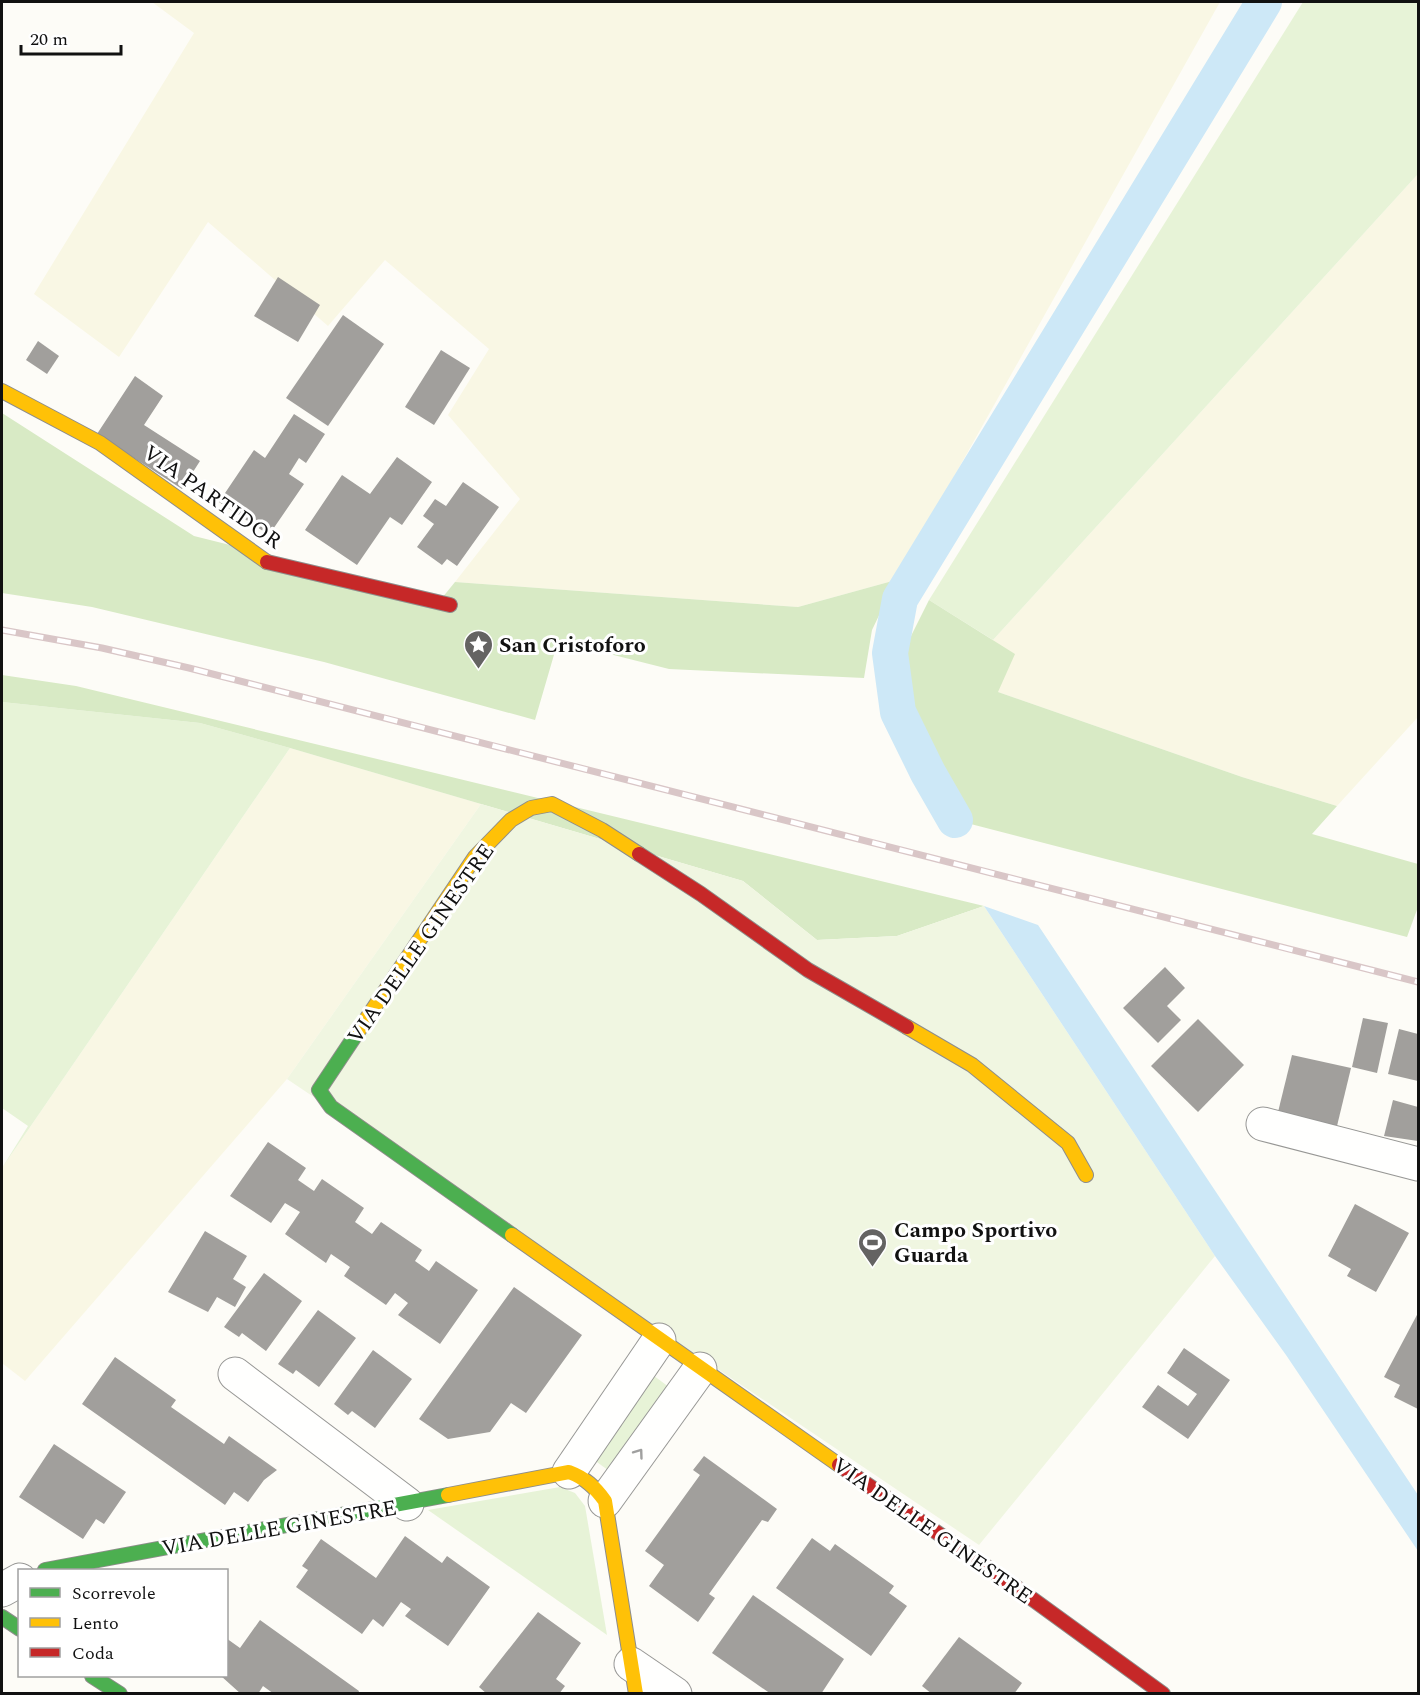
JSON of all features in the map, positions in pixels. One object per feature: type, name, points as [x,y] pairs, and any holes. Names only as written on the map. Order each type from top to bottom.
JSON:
[{"type":"street","name":"VIA PARTIDOR","points":[[2,391],[100,442],[265,562],[450,605]]},
{"type":"street","name":"VIA DELLE GINESTRE","points":[[1086,1175],[1068,1143],[972,1065],[807,970],[701,894],[602,830],[552,804],[531,808],[510,820],[475,857],[319,1090],[331,1107],[700,1369],[1013,1585],[1163,1694]]},
{"type":"street","points":[[1263,1125],[1419,1164]]},
{"type":"street","points":[[659,1340],[569,1472],[583,1477],[596,1487],[605,1501],[634,1679],[675,1694]]},
{"type":"street","points":[[605,1501],[700,1369]]},
{"type":"street","name":"VIA DELLE GINESTRE","points":[[235,1374],[407,1504]]},
{"type":"street","name":"VIA DELLE GINESTRE","points":[[50,1569],[569,1472]]},
{"type":"street","points":[[2,1590],[18,1581]]},
{"type":"street","points":[[2,1617],[18,1628]]},
{"type":"street","points":[[94,1677],[120,1694]]},
{"type":"shaded area","points":[[152,2],[1220,2],[896,580],[798,607],[455,582],[520,499],[448,415],[489,349],[385,260],[328,326],[208,222],[119,357],[34,294],[194,33]]},
{"type":"shaded area","points":[[1418,174],[1418,717],[1337,806],[1242,777],[998,692],[993,640]]},
{"type":"shaded area","points":[[290,748],[481,804],[287,1079],[25,1381],[2,1363],[2,1168]]},
{"type":"green space","points":[[1303,2],[1418,2],[1418,174],[993,640],[929,600]]},
{"type":"green space","points":[[2,413],[194,536],[442,598],[455,582],[798,607],[896,580],[872,630],[864,678],[669,669],[558,641],[535,720],[324,662],[92,607],[2,593]]},
{"type":"green space","points":[[929,600],[1015,654],[998,692],[1242,777],[1337,806],[1312,834],[1418,864],[1418,907],[1407,937],[963,822],[909,717],[902,669],[909,640]]},
{"type":"green space","points":[[2,675],[76,686],[984,906],[897,936],[817,940],[743,881],[200,723],[2,702]]},
{"type":"green space","points":[[2,702],[200,723],[290,748],[2,1168],[28,1126],[2,1108]]},
{"type":"green space","points":[[481,804],[743,881],[817,940],[897,936],[984,906],[1215,1256],[979,1545],[287,1079]]},
{"type":"green space","points":[[650,1373],[673,1390],[612,1473],[590,1457]]},
{"type":"green space","points":[[560,1487],[575,1493],[585,1506],[607,1635],[428,1510]]},
{"type":"water","points":[[984,906],[1038,925],[1418,1495],[1418,1551],[1286,1355],[1215,1256]]},
{"type":"building","points":[[278,277],[320,305],[298,342],[254,316]]},
{"type":"building","points":[[343,315],[384,344],[328,426],[286,398]]},
{"type":"building","points":[[38,341],[59,356],[47,374],[26,360]]},
{"type":"building","points":[[441,350],[470,368],[434,425],[405,407]]},
{"type":"building","points":[[135,376],[163,396],[144,425],[200,461],[182,489],[97,434]]},
{"type":"building","points":[[294,414],[325,434],[306,463],[299,458],[289,474],[304,484],[269,535],[219,502],[254,450],[265,458]]},
{"type":"building","points":[[397,457],[432,482],[402,525],[390,517],[357,565],[305,530],[342,475],[370,494]]},
{"type":"building","points":[[463,482],[499,507],[457,566],[447,559],[442,565],[417,547],[434,524],[423,516],[435,499],[446,506]]},
{"type":"building","points":[[1165,967],[1185,988],[1167,1006],[1181,1020],[1158,1043],[1123,1008]]},
{"type":"building","points":[[1363,1018],[1388,1023],[1377,1073],[1352,1067]]},
{"type":"building","points":[[1198,1019],[1244,1065],[1198,1112],[1151,1066]]},
{"type":"building","points":[[1399,1029],[1418,1034],[1418,1081],[1388,1074]]},
{"type":"building","points":[[1292,1055],[1351,1068],[1337,1126],[1278,1112]]},
{"type":"building","points":[[1393,1100],[1418,1107],[1418,1141],[1384,1136]]},
{"type":"building","points":[[268,1142],[306,1168],[298,1180],[314,1191],[322,1179],[364,1208],[355,1222],[372,1234],[381,1222],[422,1250],[415,1261],[429,1271],[436,1261],[478,1290],[440,1344],[398,1315],[408,1303],[395,1293],[386,1305],[344,1276],[350,1267],[331,1254],[326,1263],[285,1234],[300,1212],[285,1203],[271,1223],[230,1196]]},
{"type":"building","points":[[1355,1204],[1409,1233],[1376,1292],[1347,1276],[1351,1269],[1328,1256]]},
{"type":"building","points":[[205,1231],[247,1256],[233,1279],[246,1287],[235,1307],[217,1297],[208,1312],[168,1292]]},
{"type":"building","points":[[264,1273],[302,1301],[266,1351],[242,1333],[239,1337],[224,1327]]},
{"type":"building","points":[[514,1287],[582,1335],[526,1413],[511,1403],[490,1432],[448,1439],[419,1419]]},
{"type":"building","points":[[318,1310],[356,1338],[319,1387],[296,1370],[293,1374],[278,1364]]},
{"type":"building","points":[[1418,1313],[1418,1409],[1394,1397],[1400,1385],[1384,1377]]},
{"type":"building","points":[[1184,1348],[1230,1380],[1188,1439],[1142,1407],[1158,1385],[1188,1406],[1197,1394],[1167,1373]]},
{"type":"building","points":[[373,1350],[412,1379],[375,1428],[352,1411],[348,1415],[334,1404]]},
{"type":"building","points":[[115,1357],[176,1400],[171,1407],[224,1444],[229,1436],[277,1470],[264,1480],[248,1502],[234,1492],[225,1505],[82,1404]]},
{"type":"building","points":[[54,1444],[126,1492],[104,1524],[96,1519],[83,1539],[19,1497]]},
{"type":"building","points":[[704,1456],[777,1509],[768,1522],[762,1520],[709,1594],[715,1598],[698,1622],[649,1586],[664,1565],[645,1551],[700,1475],[693,1470]]},
{"type":"building","points":[[405,1536],[442,1563],[447,1556],[490,1587],[448,1646],[405,1616],[411,1609],[401,1602],[383,1627],[373,1619],[362,1634],[296,1587],[308,1570],[302,1566],[321,1539],[376,1578]]},
{"type":"building","points":[[812,1538],[830,1551],[835,1544],[894,1586],[889,1593],[907,1606],[871,1656],[776,1588]]},
{"type":"building","points":[[753,1595],[844,1659],[821,1694],[771,1694],[712,1653]]},
{"type":"building","points":[[538,1612],[581,1643],[556,1679],[565,1686],[559,1694],[487,1694],[479,1687]]},
{"type":"building","points":[[260,1620],[359,1691],[358,1694],[274,1694],[263,1686],[258,1694],[241,1694],[222,1677],[228,1677],[228,1639],[240,1648]]},
{"type":"building","points":[[959,1637],[1022,1683],[1014,1694],[932,1694],[922,1686]]},
{"type":"waterway","points":[[955,820],[928,773],[898,712],[890,653],[900,599],[1264,2]]},
{"type":"railway","points":[[2,630],[102,648],[189,668],[1418,982]]},
{"type":"traffic: fast","points":[[357,1033],[319,1090],[331,1107],[512,1235]]},
{"type":"traffic: fast","points":[[50,1569],[448,1495]]},
{"type":"traffic: fast","points":[[2,1617],[18,1628]]},
{"type":"traffic: fast","points":[[94,1677],[120,1694]]},
{"type":"traffic: slow","points":[[2,391],[100,443],[267,562]]},
{"type":"traffic: slow","points":[[357,1033],[475,857],[511,820],[531,808],[552,804],[602,830],[639,854]]},
{"type":"traffic: slow","points":[[907,1027],[972,1065],[1068,1143],[1086,1175]]},
{"type":"traffic: slow","points":[[512,1235],[839,1465]]},
{"type":"traffic: slow","points":[[448,1495],[569,1472],[585,1480],[597,1491],[605,1501],[636,1694]]},
{"type":"traffic: jam","points":[[267,562],[450,605]]},
{"type":"traffic: jam","points":[[639,854],[701,894],[808,970],[907,1027]]},
{"type":"traffic: jam","points":[[839,1465],[1013,1585],[1163,1694]]},
{"type":"place","name":"San Cristoforo","points":[[478,670]]},
{"type":"place","name":"Campo Sportivo Guarda","points":[[873,1268]]}]
